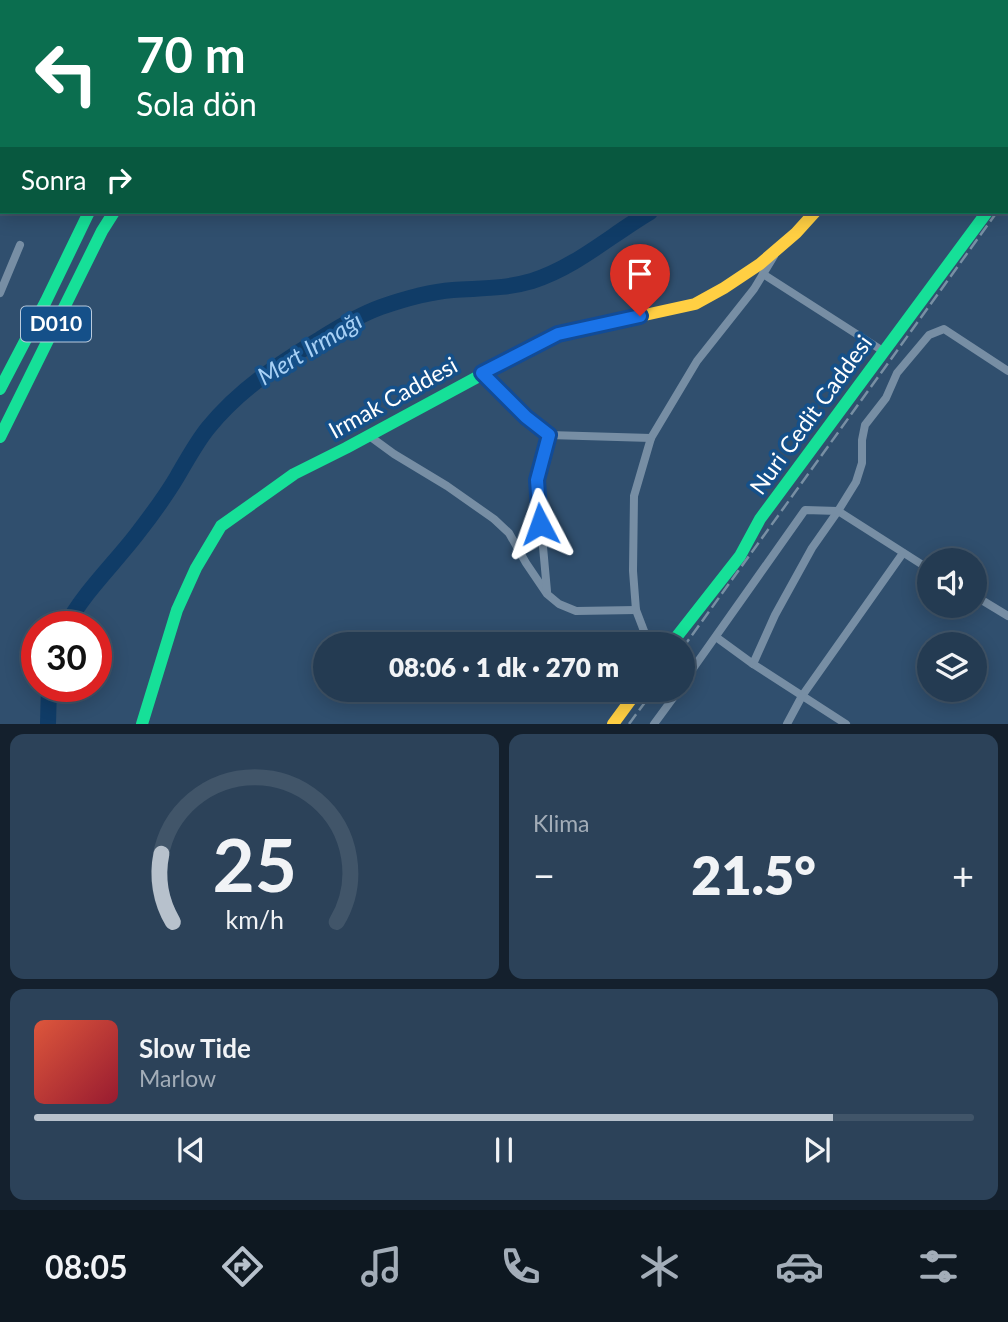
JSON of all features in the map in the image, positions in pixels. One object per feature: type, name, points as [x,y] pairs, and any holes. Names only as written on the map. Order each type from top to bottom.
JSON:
[{"type":"main road","name":"D010","points":[[0,388],[88,214]]},
{"type":"main road","name":"D010","points":[[3,431],[113,214]]},
{"type":"main road","name":"Irmak Caddesi","points":[[142,723],[177,610],[196,568],[221,526],[294,474],[558,334],[695,304],[760,264],[813,214]]},
{"type":"main road","name":"Nuri Cedit Caddesi","points":[[680,632],[740,556],[760,519],[986,214]]},
{"type":"main road","points":[[0,444],[3,431]]},
{"type":"main road","points":[[613,723],[629,702]]},
{"type":"street","points":[[0,293],[20,245]]},
{"type":"street","points":[[644,632],[636,610],[633,572],[634,496],[651,438],[697,361],[754,289],[779,247]]},
{"type":"street","points":[[763,274],[883,351]]},
{"type":"street","points":[[752,664],[811,548],[856,482],[862,463],[865,425],[886,398],[897,373],[929,335],[944,329],[1008,371]]},
{"type":"street","points":[[482,373],[526,417],[549,435],[651,438]]},
{"type":"street","points":[[368,435],[494,519],[509,533],[547,594],[559,604],[576,611],[636,610]]},
{"type":"street","points":[[547,594],[537,480],[549,435]]},
{"type":"street","points":[[695,666],[805,510],[838,512],[917,562]]},
{"type":"street","points":[[787,723],[802,696],[903,553]]},
{"type":"street","points":[[987,603],[1008,616]]},
{"type":"street","points":[[716,637],[752,664],[846,723]]},
{"type":"street","points":[[654,723],[669,702]]},
{"type":"waterway","name":"Mert Irmağı","points":[[75,611],[158,506],[208,428],[246,390],[274,368],[342,326],[381,307],[434,292],[512,286],[548,275],[564,268],[647,214]]},
{"type":"waterway","name":"Mert Irmağı","points":[[48,724],[49,702]]},
{"type":"railway","points":[[694,632],[996,214]]},
{"type":"railway","points":[[629,724],[645,702]]},
{"type":"traffic: fast","points":[[0,389],[88,214]]},
{"type":"traffic: fast","points":[[0,437],[113,214]]},
{"type":"traffic: fast","points":[[680,632],[740,556],[760,519],[986,214]]},
{"type":"traffic: fast","points":[[142,724],[177,610],[196,568],[221,526],[294,474],[531,348]]},
{"type":"traffic: slow","points":[[531,348],[558,334],[695,304],[760,264],[813,214]]},
{"type":"traffic: slow","points":[[613,724],[629,702]]},
{"type":"route","points":[[540,524],[537,480],[549,435],[526,417],[482,373],[558,334],[640,316]]}]
